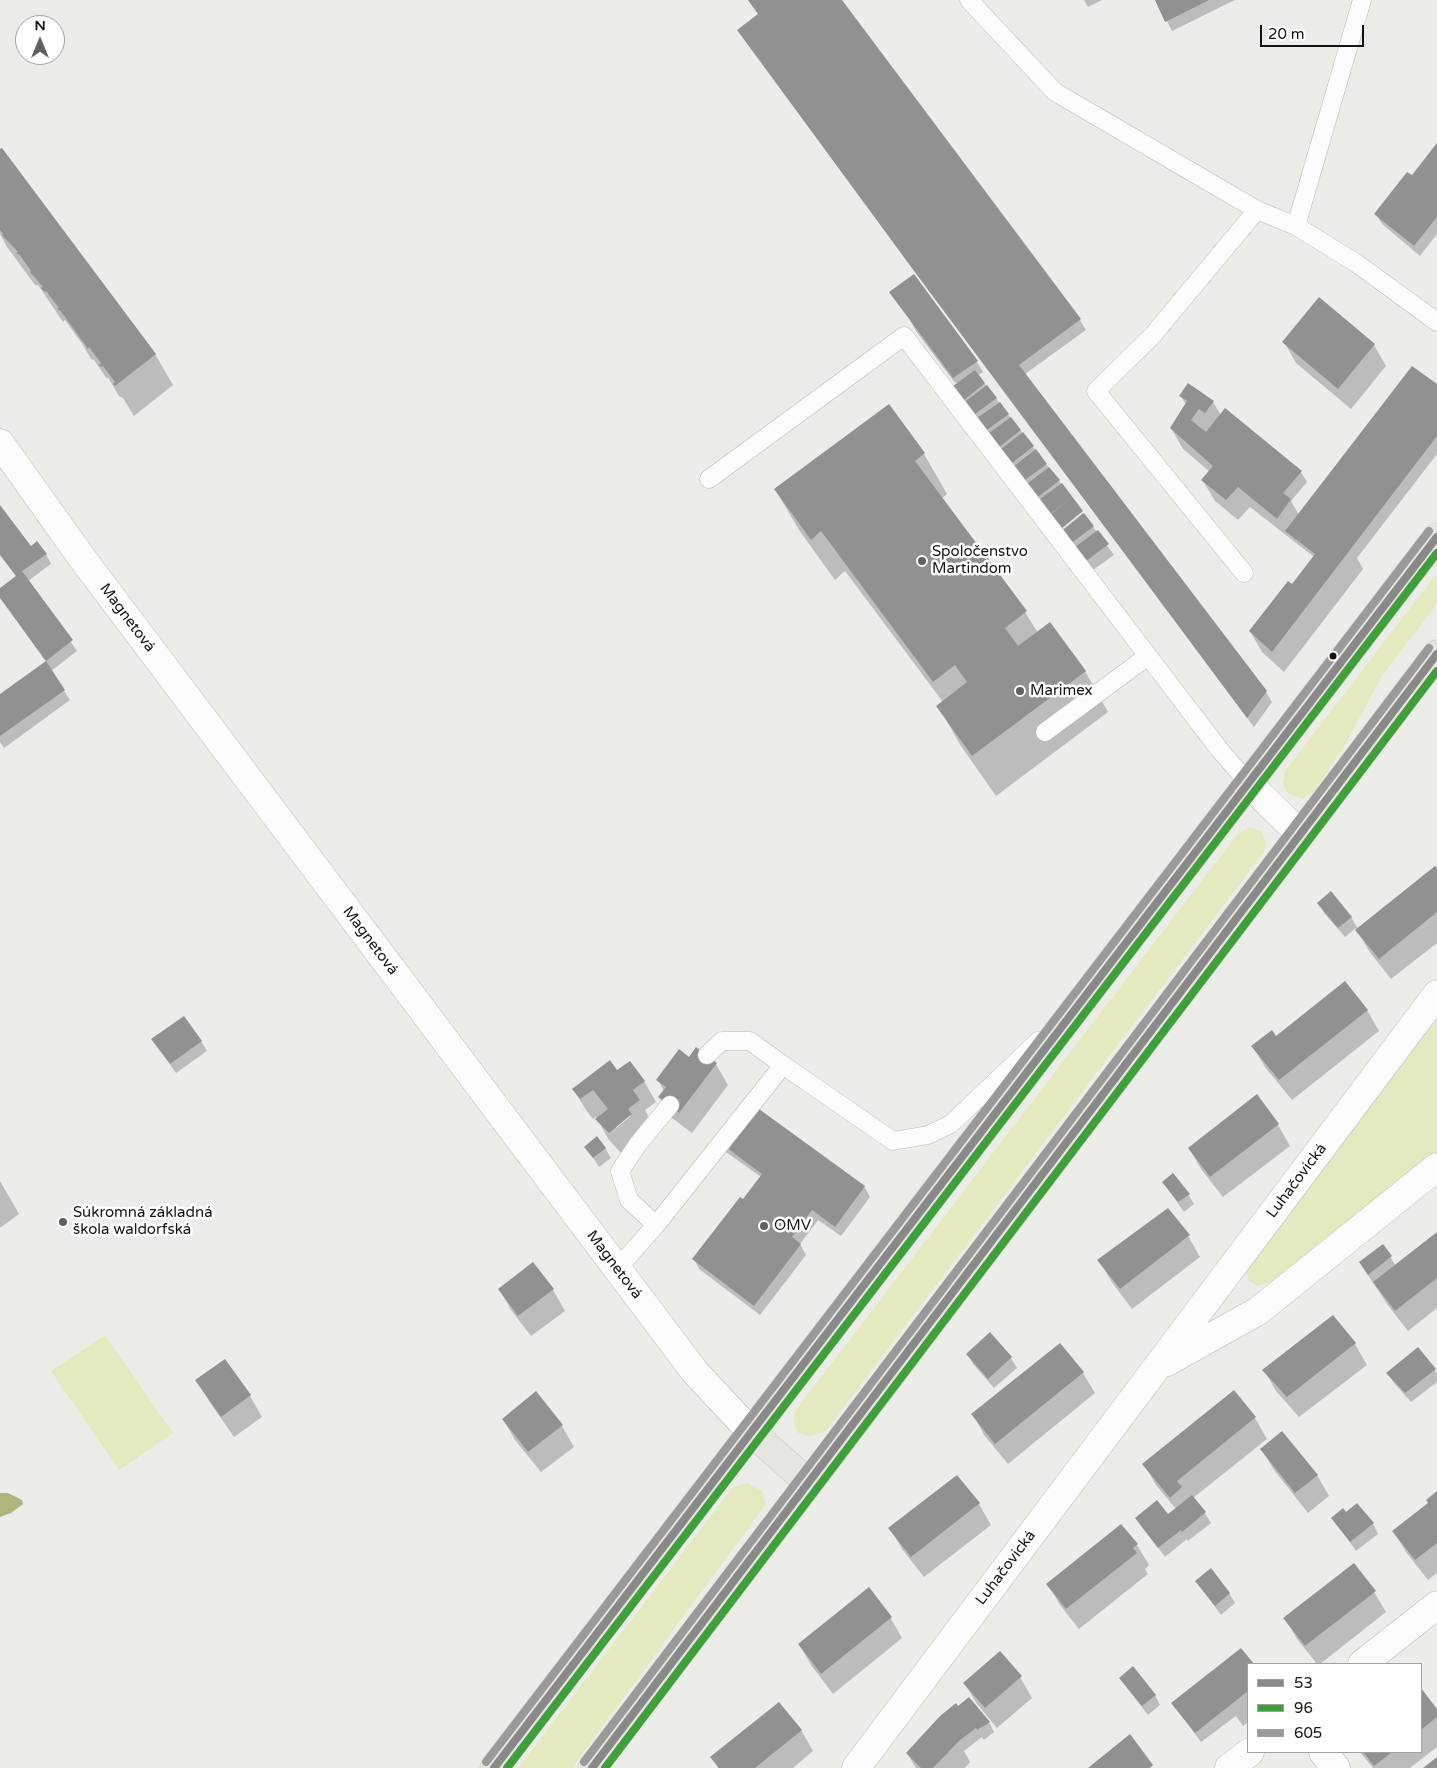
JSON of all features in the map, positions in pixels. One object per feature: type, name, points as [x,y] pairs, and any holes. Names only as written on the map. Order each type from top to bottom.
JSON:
[{"type":"main road","points":[[494,1768],[1437,537]]},
{"type":"main road","points":[[592,1768],[1437,654]]},
{"type":"main road","points":[[751,1432],[810,1483]]},
{"type":"street","name":"Magnetová","points":[[0,443],[82,558],[695,1372],[751,1432]]},
{"type":"street","points":[[1248,783],[1300,834]]},
{"type":"street","name":"Luhačovická","points":[[856,1768],[1437,994]]},
{"type":"street","name":"Luhačovická","points":[[1157,1368],[1258,1311],[1437,1167]]},
{"type":"street","points":[[1363,1663],[1437,1605]]},
{"type":"street","points":[[1229,1768],[1249,1753]]},
{"type":"street","points":[[1324,1753],[1336,1768]]},
{"type":"lane","points":[[969,0],[1054,92],[1257,210],[1296,226],[1356,262],[1437,322]]},
{"type":"lane","points":[[1296,226],[1362,0]]},
{"type":"lane","points":[[1244,573],[1096,391],[1152,336],[1257,210]]},
{"type":"lane","points":[[709,479],[904,336],[1219,749],[1248,783]]},
{"type":"lane","points":[[1045,732],[1148,656]]},
{"type":"lane","points":[[707,1055],[722,1040],[750,1041],[894,1142],[928,1135],[951,1124],[1086,995]]},
{"type":"lane","points":[[617,1269],[656,1225],[783,1065]]},
{"type":"lane","points":[[656,1225],[629,1200],[620,1171],[638,1144],[670,1105]]},
{"type":"shaded area","points":[[1437,573],[1437,604],[1382,676],[1345,745],[1315,791],[1302,799],[1288,793],[1283,783],[1285,771]]},
{"type":"shaded area","points":[[1249,827],[1261,831],[1266,842],[1264,852],[825,1432],[810,1436],[798,1433],[793,1422],[795,1411],[1236,836]]},
{"type":"shaded area","points":[[1437,1019],[1437,1152],[1275,1280],[1258,1286],[1249,1281],[1247,1273],[1250,1264]]},
{"type":"shaded area","points":[[105,1335],[173,1433],[119,1470],[51,1371]]},
{"type":"shaded area","points":[[748,1483],[762,1491],[766,1504],[572,1768],[518,1768],[733,1487]]},
{"type":"shaded area","points":[[0,1493],[8,1493],[22,1500],[23,1504],[11,1513],[0,1517]]},
{"type":"building","points":[[748,0],[842,0],[1081,319],[1019,365],[1267,691],[1247,718],[737,30],[758,14]]},
{"type":"building","points":[[1155,0],[1209,0],[1165,22]]},
{"type":"building","points":[[1437,143],[1437,217],[1414,246],[1374,214],[1407,172],[1412,175]]},
{"type":"building","points":[[2,148],[156,354],[115,386],[113,384],[115,382],[103,366],[99,365],[101,363],[89,347],[88,349],[46,291],[41,288],[43,287],[30,272],[19,254],[16,254],[18,252],[2,235],[0,230],[0,149]]},
{"type":"building","points":[[914,274],[978,361],[953,378],[889,292]]},
{"type":"building","points":[[1319,297],[1375,344],[1338,389],[1282,342]]},
{"type":"building","points":[[1412,366],[1437,384],[1437,436],[1272,652],[1249,631],[1288,581],[1292,584],[1315,554],[1285,531]]},
{"type":"building","points":[[975,370],[985,383],[964,400],[953,386]]},
{"type":"building","points":[[1188,383],[1214,401],[1205,413],[1199,409],[1191,420],[1206,432],[1225,408],[1302,471],[1283,493],[1291,499],[1277,519],[1238,487],[1226,500],[1201,480],[1213,466],[1170,428],[1187,401],[1179,396]]},
{"type":"building","points":[[987,385],[997,398],[975,414],[966,401]]},
{"type":"building","points":[[1000,402],[1009,414],[987,430],[977,418]]},
{"type":"building","points":[[889,404],[925,453],[915,461],[1027,611],[1005,628],[1018,646],[1050,622],[1086,671],[972,756],[936,706],[967,682],[955,665],[933,682],[821,531],[811,540],[774,489]]},
{"type":"building","points":[[1011,417],[1021,430],[999,447],[989,433]]},
{"type":"building","points":[[1023,432],[1034,446],[1012,463],[1001,449]]},
{"type":"building","points":[[1036,449],[1047,464],[1025,480],[1014,466]]},
{"type":"building","points":[[1049,467],[1060,480],[1038,497],[1027,484]]},
{"type":"building","points":[[1062,483],[1083,511],[1061,529],[1051,514],[1071,498],[1050,514],[1040,499]]},
{"type":"building","points":[[0,505],[31,546],[37,541],[47,554],[22,571],[73,640],[46,661],[0,598],[0,588],[16,576],[0,555]]},
{"type":"building","points":[[1084,513],[1094,526],[1073,542],[1062,531]]},
{"type":"building","points":[[1098,530],[1109,544],[1086,561],[1075,547]]},
{"type":"building","points":[[46,661],[65,690],[0,736],[0,694]]},
{"type":"building","points":[[1435,866],[1437,868],[1437,912],[1379,959],[1355,930]]},
{"type":"building","points":[[1331,891],[1352,917],[1338,928],[1317,903]]},
{"type":"building","points":[[1345,981],[1368,1010],[1279,1080],[1251,1046],[1272,1030],[1276,1036]]},
{"type":"building","points":[[184,1016],[202,1041],[170,1064],[151,1039]]},
{"type":"building","points":[[696,1047],[717,1063],[679,1113],[658,1097],[666,1087],[656,1080],[679,1049],[689,1057]]},
{"type":"building","points":[[610,1060],[617,1070],[630,1061],[645,1081],[633,1090],[640,1100],[628,1109],[632,1114],[609,1133],[595,1119],[608,1109],[593,1090],[580,1099],[572,1089]]},
{"type":"building","points":[[1257,1094],[1279,1124],[1210,1177],[1188,1148]]},
{"type":"building","points":[[748,1101],[865,1186],[835,1227],[812,1210],[792,1237],[801,1244],[754,1306],[692,1259],[740,1197],[743,1199],[762,1174],[719,1142]]},
{"type":"building","points":[[597,1136],[606,1148],[593,1158],[584,1147]]},
{"type":"building","points":[[1173,1173],[1190,1194],[1178,1202],[1162,1182]]},
{"type":"building","points":[[1168,1208],[1190,1235],[1120,1289],[1097,1260]]},
{"type":"building","points":[[1437,1232],[1437,1278],[1395,1311],[1373,1282]]},
{"type":"building","points":[[1383,1244],[1392,1256],[1368,1275],[1359,1262]]},
{"type":"building","points":[[533,1262],[554,1289],[518,1316],[498,1289]]},
{"type":"building","points":[[1333,1315],[1356,1343],[1287,1397],[1262,1370]]},
{"type":"building","points":[[990,1332],[1012,1357],[988,1379],[966,1354]]},
{"type":"building","points":[[1060,1343],[1084,1372],[995,1444],[971,1414]]},
{"type":"building","points":[[1418,1347],[1436,1369],[1405,1393],[1386,1373]]},
{"type":"building","points":[[225,1359],[251,1395],[221,1417],[195,1380]]},
{"type":"building","points":[[1234,1390],[1256,1417],[1177,1481],[1182,1487],[1170,1498],[1142,1464]]},
{"type":"building","points":[[536,1391],[563,1425],[528,1452],[502,1419]]},
{"type":"building","points":[[1282,1431],[1318,1475],[1295,1493],[1260,1449]]},
{"type":"building","points":[[957,1475],[980,1503],[911,1557],[888,1528]]},
{"type":"building","points":[[1437,1491],[1437,1543],[1415,1560],[1392,1531],[1428,1503],[1426,1500]]},
{"type":"building","points":[[1192,1495],[1206,1512],[1182,1532],[1181,1530],[1158,1548],[1135,1518],[1157,1500],[1168,1514]]},
{"type":"building","points":[[1357,1503],[1374,1523],[1350,1542],[1331,1518],[1343,1508],[1346,1512]]},
{"type":"building","points":[[1121,1524],[1138,1544],[1133,1548],[1137,1553],[1066,1609],[1046,1584]]},
{"type":"building","points":[[1354,1563],[1376,1591],[1305,1646],[1283,1618]]},
{"type":"building","points":[[1211,1568],[1230,1593],[1215,1606],[1195,1581]]},
{"type":"building","points":[[869,1587],[892,1617],[821,1674],[798,1644]]},
{"type":"building","points":[[1241,1648],[1253,1663],[1247,1663],[1247,1692],[1195,1733],[1171,1703]]},
{"type":"building","points":[[1000,1651],[1022,1676],[985,1708],[963,1683]]},
{"type":"building","points":[[1133,1666],[1156,1695],[1142,1706],[1119,1678]]},
{"type":"building","points":[[1422,1689],[1437,1709],[1437,1717],[1422,1729]]},
{"type":"building","points":[[969,1697],[990,1722],[977,1730],[976,1728],[959,1741],[933,1768],[921,1768],[906,1753],[940,1716],[956,1703],[958,1706]]},
{"type":"building","points":[[779,1702],[802,1730],[755,1768],[719,1768],[710,1757]]},
{"type":"building","points":[[1130,1734],[1153,1765],[1150,1768],[1088,1768]]},
{"type":"building","points":[[1364,1753],[1391,1753],[1374,1766]]},
{"type":"building","points":[[1437,1757],[1437,1768],[1423,1768]]},
{"type":"transit line","name":"605","points":[[486,1762],[1429,531]]},
{"type":"transit line","name":"53","points":[[494,1768],[1437,537]]},
{"type":"transit line","name":"96","points":[[507,1768],[1437,553]]},
{"type":"transit line","name":"605","points":[[584,1762],[1429,648]]},
{"type":"transit line","name":"53","points":[[592,1768],[1437,654]]},
{"type":"transit line","name":"96","points":[[605,1768],[1437,671]]},
{"type":"place","name":"Spoločenstvo Martindom","points":[[922,561]]},
{"type":"place","name":"Marimex","points":[[1020,691]]},
{"type":"place","name":"Súkromná základná škola waldorfská","points":[[63,1222]]},
{"type":"place","name":"OMV","points":[[764,1226]]}]
